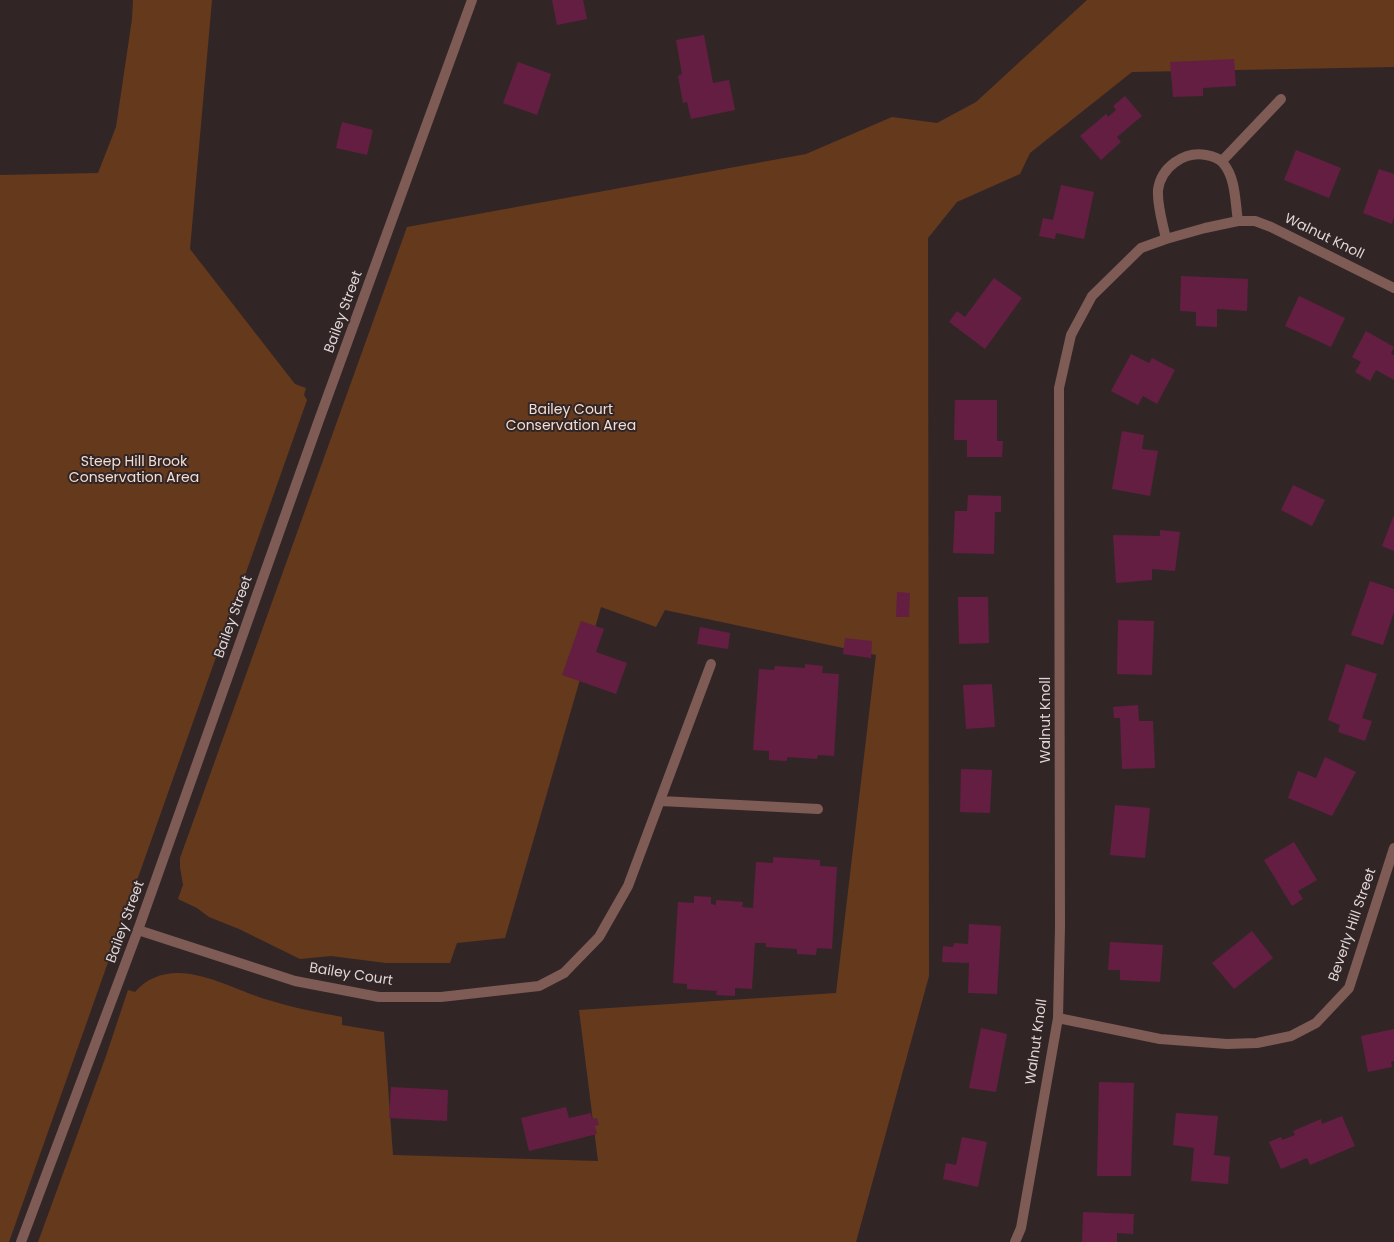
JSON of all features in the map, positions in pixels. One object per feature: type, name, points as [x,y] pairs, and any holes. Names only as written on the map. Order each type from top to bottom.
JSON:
[{"type":"street","name":"Bailey Street","points":[[21,1242],[138,930],[314,434],[472,0]]},
{"type":"street","points":[[1222,162],[1281,99]]},
{"type":"street","points":[[1166,239],[1158,195],[1161,180],[1165,172],[1178,160],[1195,154],[1213,156],[1222,162],[1230,173],[1234,188],[1238,221]]},
{"type":"street","name":"Walnut Knoll","points":[[1015,1242],[1021,1228],[1058,1018],[1060,927],[1059,388],[1071,334],[1092,296],[1142,248],[1166,239],[1205,228],[1238,221],[1255,221],[1272,227],[1394,288]]},
{"type":"street","name":"Bailey Court","points":[[138,930],[295,981],[379,997],[441,997],[539,986],[564,973],[599,937],[628,886],[711,664]]},
{"type":"street","points":[[661,801],[818,809]]},
{"type":"street","name":"Beverly Hill Street","points":[[1058,1018],[1160,1039],[1235,1044],[1257,1043],[1291,1036],[1316,1023],[1349,988],[1394,848]]},
{"type":"green space","name":"Steep Hill Brook Conservation Area","points":[[133,0],[212,0],[190,249],[295,384],[306,388],[304,395],[307,400],[9,1242],[0,1242],[0,175],[98,173],[116,127],[132,19]]},
{"type":"green space","name":"Bailey Court Conservation Area","points":[[1087,0],[1394,0],[1394,67],[1132,72],[1030,153],[1020,174],[957,202],[928,238],[929,976],[856,1242],[38,1242],[106,1056],[128,990],[135,992],[149,980],[166,974],[178,973],[200,976],[274,1002],[342,1017],[342,1025],[384,1032],[393,1155],[598,1161],[579,1010],[836,993],[876,655],[665,610],[656,627],[601,607],[505,938],[457,943],[450,963],[386,963],[331,956],[300,959],[239,929],[209,917],[197,908],[178,899],[183,885],[180,858],[407,227],[806,154],[892,117],[937,123],[976,102]]},
{"type":"building","points":[[552,0],[583,0],[587,19],[557,25]]},
{"type":"building","points":[[704,35],[713,83],[729,80],[735,110],[691,119],[687,102],[683,103],[678,76],[682,74],[676,40]]},
{"type":"building","points":[[1234,59],[1236,86],[1203,88],[1203,96],[1173,97],[1170,62]]},
{"type":"building","points":[[518,62],[551,74],[537,115],[503,103]]},
{"type":"building","points":[[1125,96],[1142,116],[1117,137],[1121,142],[1101,160],[1080,136],[1106,114],[1108,117],[1116,110],[1113,106]]},
{"type":"building","points":[[342,122],[373,130],[367,155],[336,148]]},
{"type":"building","points":[[1296,150],[1341,168],[1329,198],[1284,180]]},
{"type":"building","points":[[1379,169],[1394,174],[1394,217],[1392,224],[1363,213]]},
{"type":"building","points":[[1061,185],[1094,192],[1084,239],[1056,233],[1055,239],[1039,236],[1043,218],[1053,220]]},
{"type":"building","points":[[1181,276],[1248,279],[1247,311],[1217,309],[1217,327],[1196,326],[1196,312],[1180,311]]},
{"type":"building","points":[[994,278],[1022,298],[985,349],[949,322],[957,311],[965,317]]},
{"type":"building","points":[[1299,296],[1345,318],[1331,347],[1285,326]]},
{"type":"building","points":[[1366,331],[1394,347],[1391,354],[1394,355],[1394,380],[1376,370],[1370,381],[1355,372],[1361,362],[1352,357]]},
{"type":"building","points":[[1131,354],[1149,363],[1152,358],[1175,370],[1157,404],[1143,396],[1138,405],[1111,391]]},
{"type":"building","points":[[955,400],[997,400],[997,441],[1003,441],[1002,457],[967,457],[967,440],[954,440]]},
{"type":"building","points":[[1122,431],[1144,435],[1142,449],[1158,451],[1150,496],[1112,489]]},
{"type":"building","points":[[1293,485],[1325,500],[1312,526],[1281,510]]},
{"type":"building","points":[[968,495],[1001,496],[1001,512],[995,512],[994,554],[953,553],[955,511],[967,511]]},
{"type":"building","points":[[1394,515],[1394,551],[1382,546]]},
{"type":"building","points":[[1160,530],[1180,532],[1175,571],[1152,569],[1152,580],[1116,583],[1113,535],[1160,536]]},
{"type":"building","points":[[1370,581],[1394,589],[1394,612],[1383,645],[1351,635]]},
{"type":"building","points":[[897,592],[910,593],[909,617],[896,617]]},
{"type":"building","points":[[958,597],[988,597],[989,643],[959,644]]},
{"type":"building","points":[[1118,620],[1154,621],[1152,675],[1117,674]]},
{"type":"building","points":[[581,621],[604,629],[596,652],[627,663],[616,694],[562,675]]},
{"type":"building","points":[[700,627],[730,633],[728,649],[697,644]]},
{"type":"building","points":[[845,638],[872,641],[871,658],[843,654]]},
{"type":"building","points":[[805,664],[823,666],[822,673],[839,674],[834,756],[818,755],[817,759],[787,757],[787,761],[769,760],[769,751],[753,750],[759,669],[774,670],[775,666],[805,668]]},
{"type":"building","points":[[1346,664],[1377,674],[1362,718],[1372,721],[1365,741],[1338,732],[1340,725],[1328,720]]},
{"type":"building","points":[[992,684],[995,727],[966,729],[963,685]]},
{"type":"building","points":[[1138,705],[1139,721],[1153,721],[1155,768],[1122,769],[1120,718],[1114,718],[1113,707]]},
{"type":"building","points":[[1325,757],[1356,772],[1332,816],[1288,798],[1298,771],[1316,778]]},
{"type":"building","points":[[961,769],[992,770],[990,813],[960,812]]},
{"type":"building","points":[[1115,805],[1150,808],[1145,858],[1110,855]]},
{"type":"building","points":[[1294,842],[1317,880],[1298,891],[1303,899],[1292,906],[1264,860]]},
{"type":"building","points":[[773,857],[820,860],[820,866],[837,867],[832,949],[817,948],[816,955],[797,954],[797,949],[766,947],[766,943],[755,943],[752,989],[735,988],[735,996],[716,995],[717,991],[687,989],[687,984],[673,983],[678,902],[694,903],[694,896],[711,897],[711,904],[716,905],[716,900],[743,902],[742,907],[753,908],[756,862],[773,863]]},
{"type":"building","points":[[969,924],[1001,926],[997,994],[968,993],[969,963],[942,962],[943,946],[953,947],[954,943],[968,944]]},
{"type":"building","points":[[1252,931],[1273,958],[1234,989],[1212,963]]},
{"type":"building","points":[[1110,942],[1163,945],[1160,982],[1120,980],[1120,970],[1108,970]]},
{"type":"building","points":[[981,1028],[1007,1034],[996,1092],[969,1088]]},
{"type":"building","points":[[1394,1029],[1394,1061],[1391,1062],[1392,1067],[1368,1072],[1361,1036]]},
{"type":"building","points":[[1099,1082],[1134,1083],[1131,1176],[1097,1176]]},
{"type":"building","points":[[391,1087],[448,1090],[447,1121],[389,1118]]},
{"type":"building","points":[[566,1107],[569,1118],[591,1113],[592,1119],[597,1118],[599,1125],[595,1126],[597,1134],[529,1151],[521,1118]]},
{"type":"building","points":[[1176,1113],[1218,1116],[1214,1155],[1230,1157],[1228,1184],[1191,1181],[1194,1148],[1173,1145]]},
{"type":"building","points":[[1342,1116],[1355,1146],[1310,1165],[1307,1158],[1281,1169],[1269,1142],[1281,1137],[1282,1140],[1295,1135],[1293,1131],[1321,1119],[1322,1124]]},
{"type":"building","points":[[962,1137],[987,1142],[978,1187],[943,1179],[946,1163],[956,1165]]},
{"type":"building","points":[[1083,1212],[1134,1214],[1133,1234],[1117,1233],[1117,1242],[1082,1242]]}]
